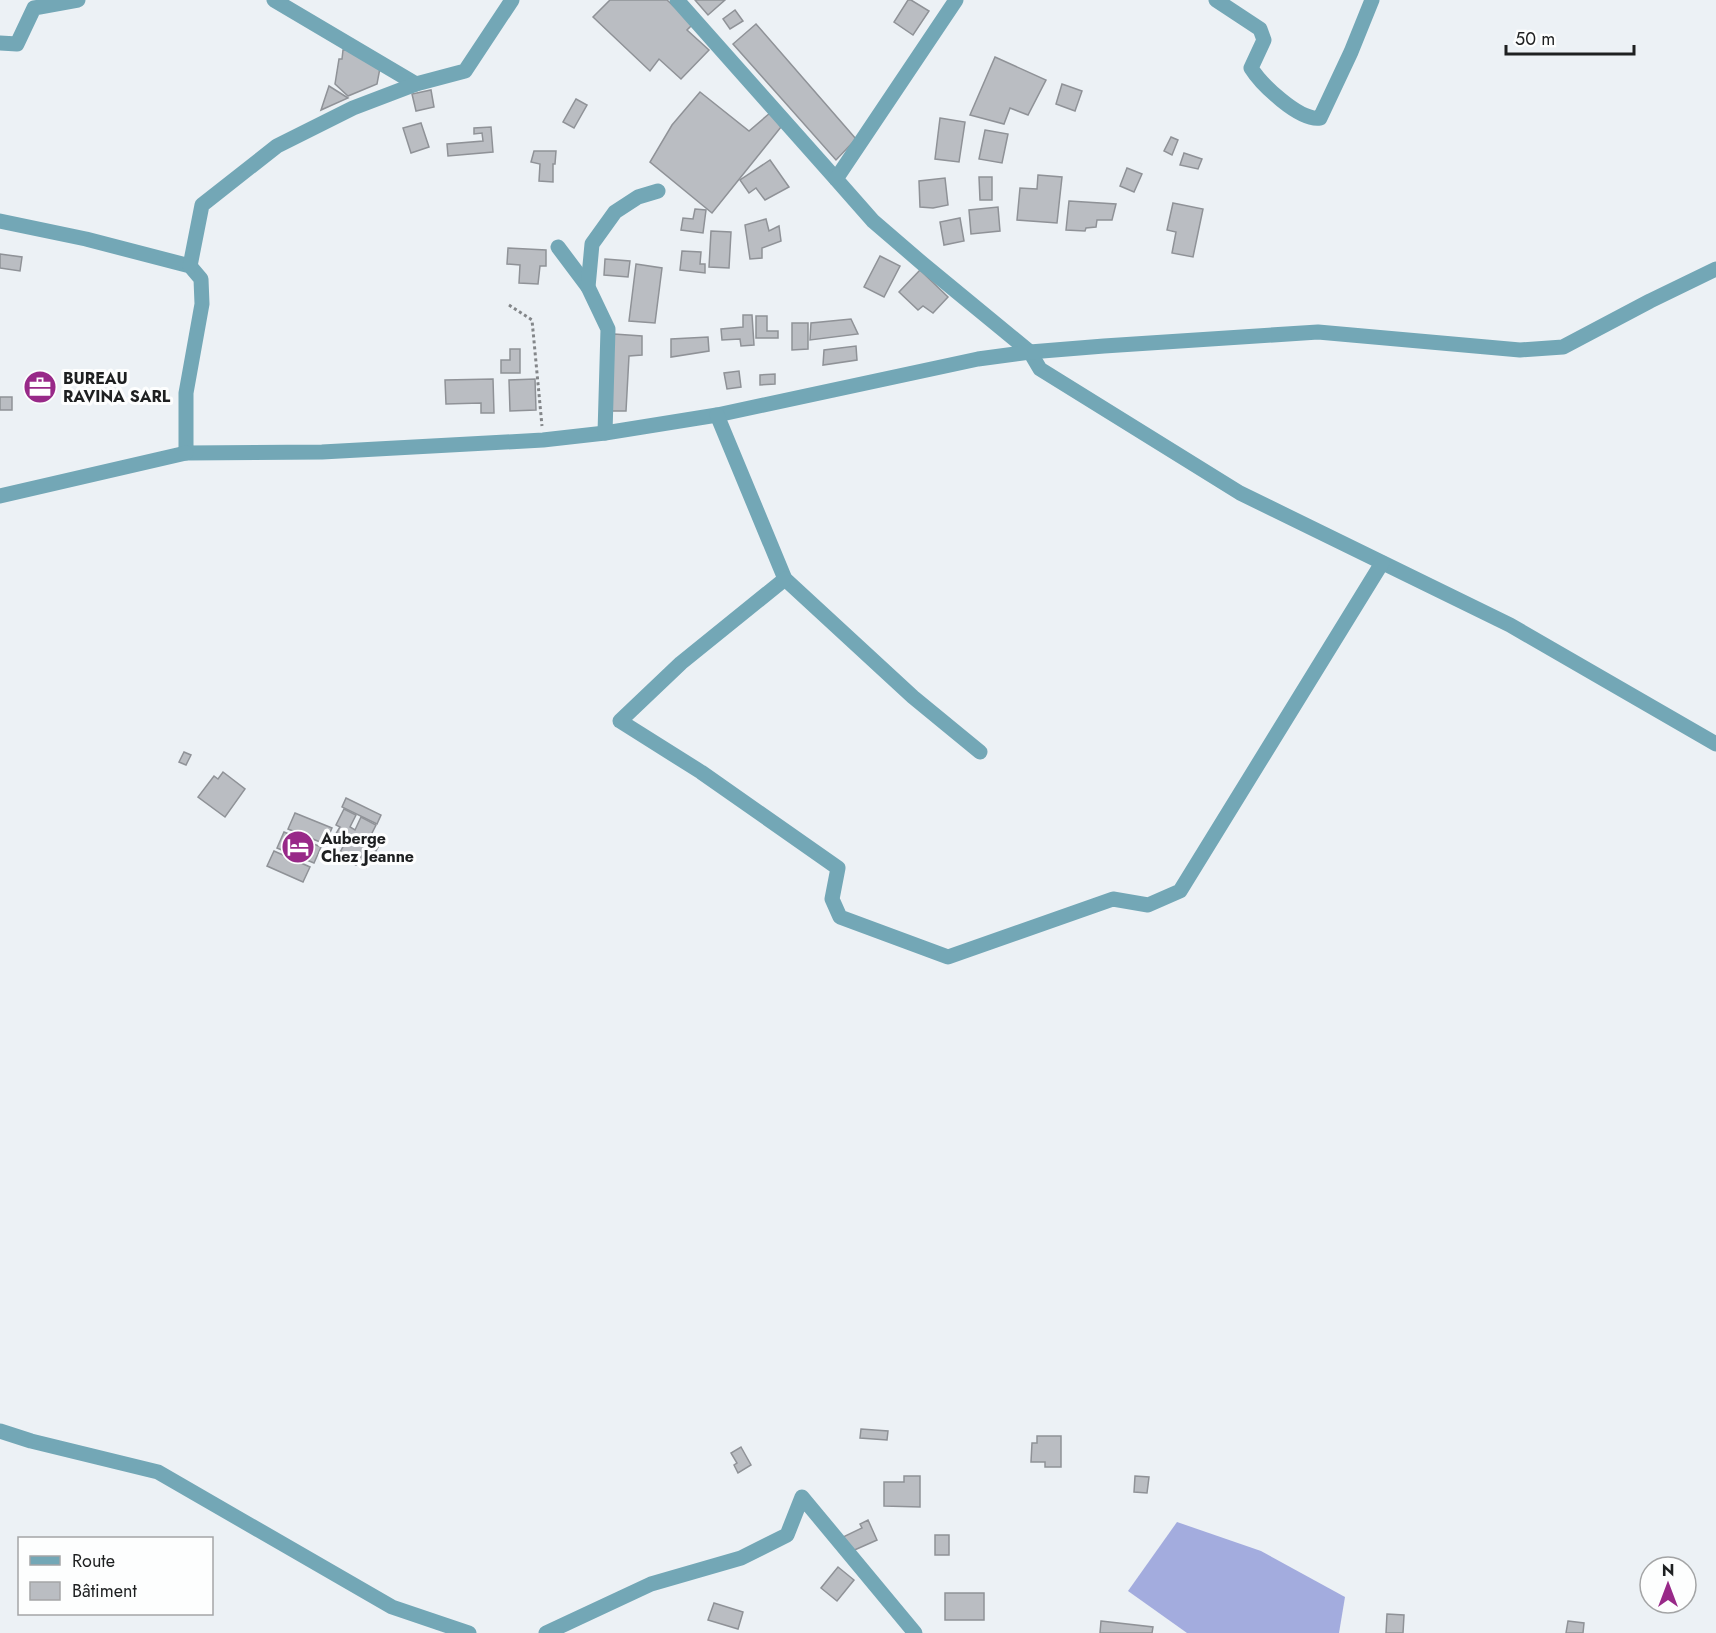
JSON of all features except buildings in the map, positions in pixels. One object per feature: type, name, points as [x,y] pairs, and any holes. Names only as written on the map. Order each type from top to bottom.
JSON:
[{"type":"street","points":[[0,43],[16,44],[34,8],[78,0]]},
{"type":"street","points":[[274,0],[416,84]]},
{"type":"street","points":[[190,266],[202,205],[277,146],[353,108],[416,84],[465,71],[512,0]]},
{"type":"street","points":[[677,0],[873,221],[1030,352],[1040,369],[1240,493],[1510,625],[1716,744]]},
{"type":"street","points":[[836,179],[956,0]]},
{"type":"street","points":[[1216,0],[1260,29],[1264,40],[1251,68],[1257,78],[1293,109],[1313,119],[1320,118],[1352,52],[1372,0]]},
{"type":"street","points":[[588,286],[592,244],[615,212],[638,197],[658,191]]},
{"type":"street","points":[[0,221],[86,239],[190,266],[201,279],[202,304],[186,393],[186,453]]},
{"type":"street","points":[[558,247],[588,286],[608,328],[605,433]]},
{"type":"street","points":[[0,496],[186,453],[322,452],[543,440],[605,433],[717,415],[978,359],[1030,352],[1318,333],[1520,350],[1563,347],[1716,269]]},
{"type":"street","points":[[717,415],[785,579],[913,698],[980,752]]},
{"type":"street","points":[[785,579],[681,663],[620,721],[701,772],[837,868],[832,899],[840,917],[948,957],[1113,899],[1148,905],[1180,891],[1382,563]]},
{"type":"street","points":[[0,1431],[158,1472],[392,1607],[469,1633]]},
{"type":"street","points":[[546,1633],[651,1584],[741,1558],[787,1535],[802,1497],[915,1633]]},
{"type":"path","points":[[509,305],[532,320],[543,440]]},
{"type":"shaded area","points":[[1177,1522],[1261,1551],[1345,1597],[1339,1633],[1187,1633],[1128,1591]]},
{"type":"place","name":"BUREAU RAVINA SARL","points":[[40,387]]},
{"type":"place","name":"Auberge Chez Jeanne","points":[[298,847]]}]
